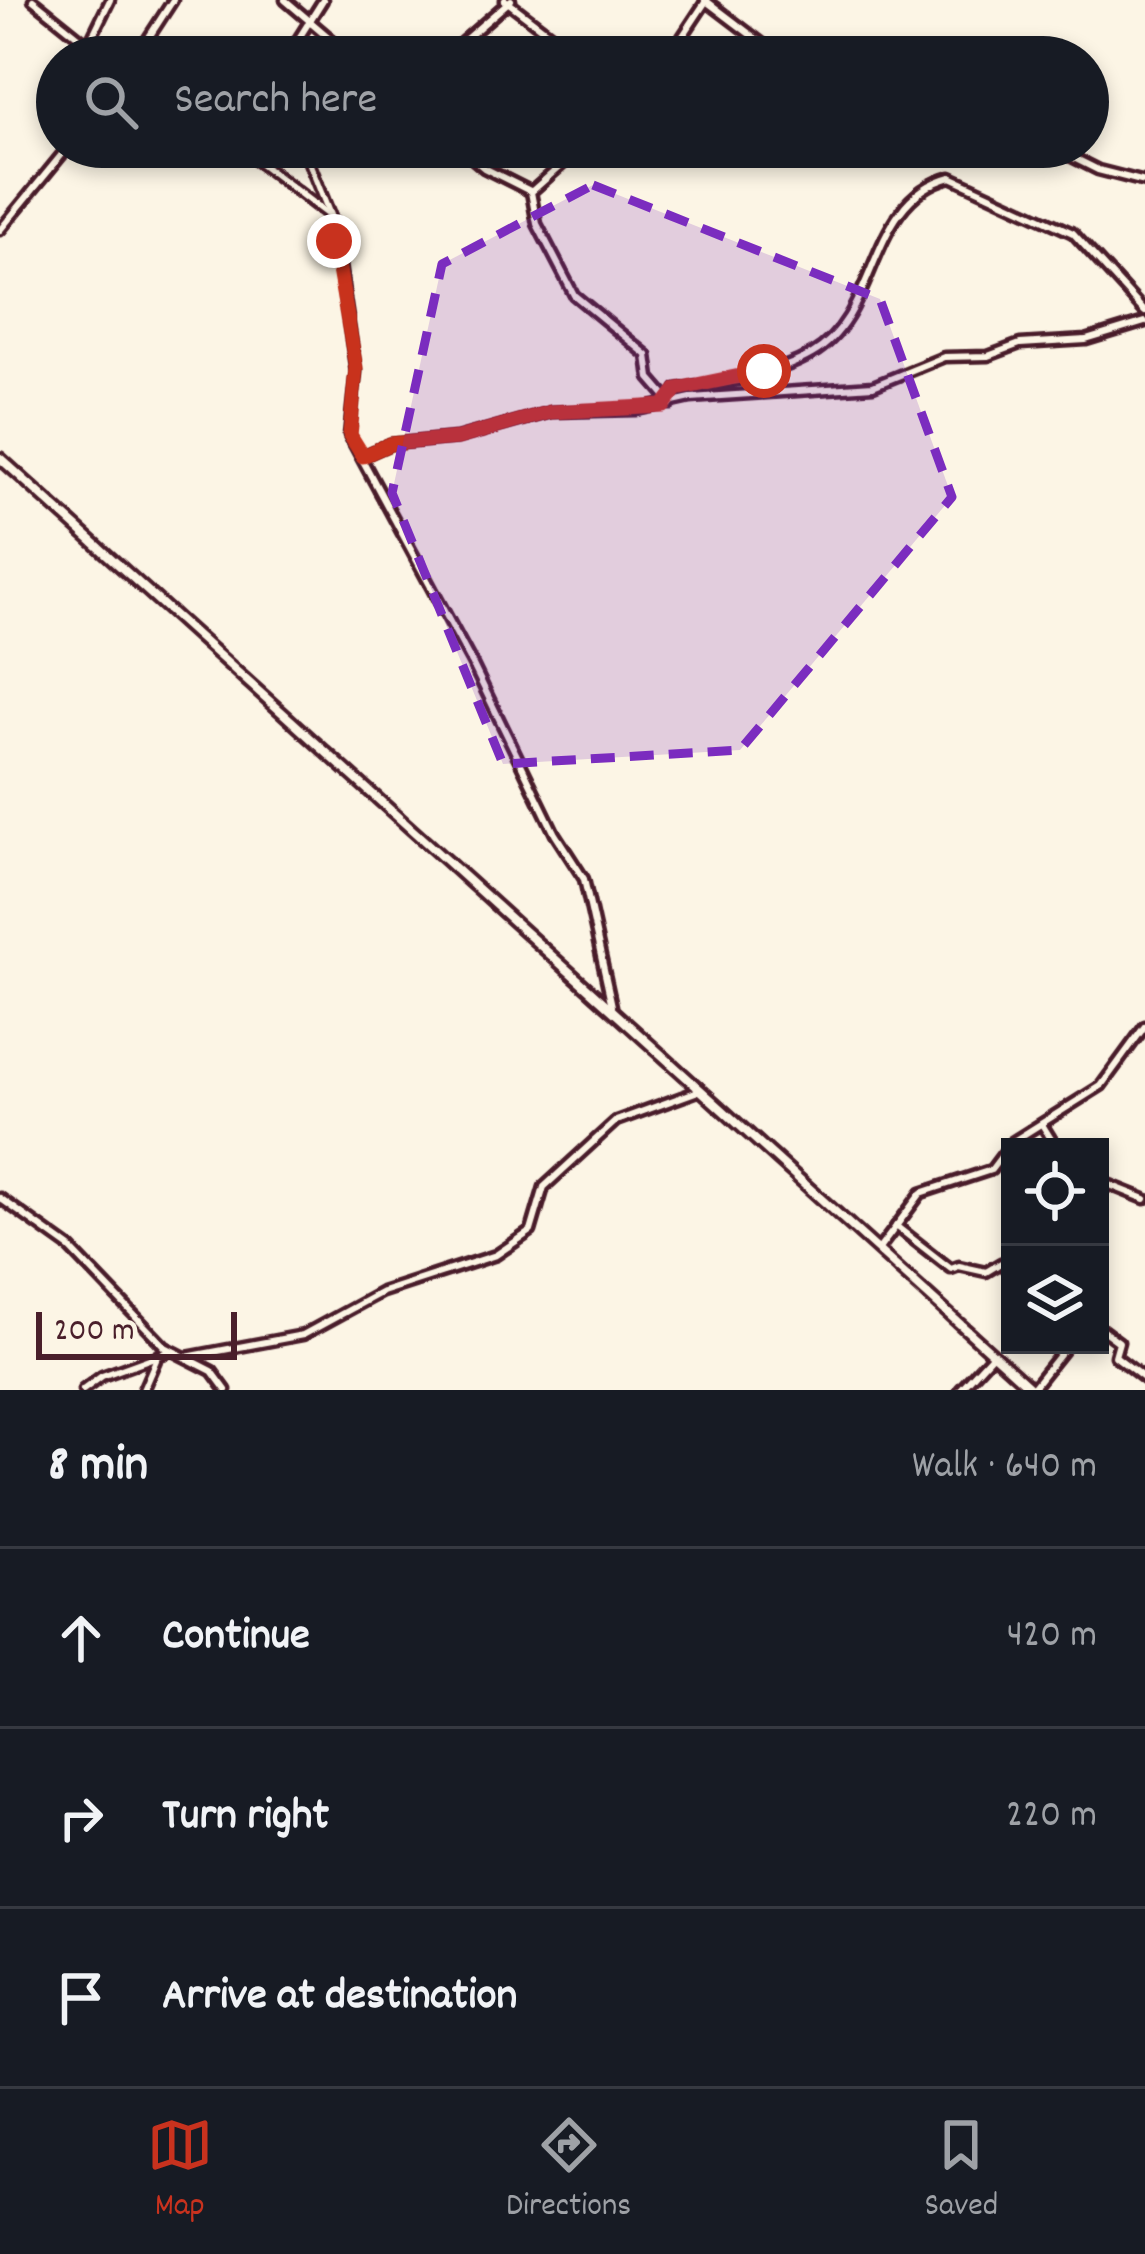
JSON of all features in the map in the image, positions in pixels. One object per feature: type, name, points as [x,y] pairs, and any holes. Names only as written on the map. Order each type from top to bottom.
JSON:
[{"type":"main road","points":[[0,458],[1032,1389]]},
{"type":"street","points":[[33,0],[80,36]]},
{"type":"street","points":[[92,36],[110,0]]},
{"type":"street","points":[[149,36],[172,0]]},
{"type":"street","points":[[285,0],[328,36]]},
{"type":"street","points":[[300,36],[323,0]]},
{"type":"street","points":[[683,36],[706,0],[753,36]]},
{"type":"street","points":[[469,36],[508,1],[553,36]]},
{"type":"street","points":[[0,230],[51,168]]},
{"type":"street","points":[[267,168],[329,215]]},
{"type":"street","points":[[311,168],[329,215],[356,368],[350,435],[555,834],[584,880],[612,1006]]},
{"type":"street","points":[[483,168],[532,191]]},
{"type":"street","points":[[532,191],[559,168]]},
{"type":"street","points":[[1095,168],[1145,182]]},
{"type":"street","points":[[671,403],[677,389],[743,377],[819,349],[851,308],[892,220],[928,184],[951,177],[1073,233],[1145,312]]},
{"type":"street","points":[[532,191],[537,224],[574,296],[647,355],[650,378],[671,403]]},
{"type":"street","points":[[363,456],[390,444],[458,438],[550,412],[637,410],[873,386],[944,357],[988,356],[1019,344],[1086,340],[1145,322]]},
{"type":"street","points":[[879,1249],[921,1193],[987,1172],[1012,1142],[1107,1080],[1125,1046],[1145,1026]]},
{"type":"street","points":[[186,1357],[303,1335],[382,1292],[496,1255],[531,1231],[540,1196],[556,1173],[596,1145],[623,1116],[701,1090]]},
{"type":"street","points":[[1043,1126],[1050,1138]]},
{"type":"street","points":[[1109,1185],[1145,1199]]},
{"type":"street","points":[[0,1198],[82,1258],[171,1351],[212,1371],[226,1390]]},
{"type":"street","points":[[896,1226],[951,1269],[986,1272],[1001,1263]]},
{"type":"street","points":[[1109,1334],[1120,1342],[1115,1356],[1145,1379]]},
{"type":"street","points":[[83,1390],[102,1376],[171,1351]]},
{"type":"street","points":[[212,1371],[220,1353]]},
{"type":"street","points":[[966,1388],[993,1354]]},
{"type":"street","points":[[1032,1389],[1059,1354]]},
{"type":"street","points":[[143,1390],[156,1360]]},
{"type":"highlighted area","points":[[593,185],[880,299],[952,497],[740,750],[503,764],[392,493],[442,264]]},
{"type":"route","points":[[334,241],[356,368],[350,435],[363,456],[390,444],[458,438],[550,412],[664,406],[671,404],[677,389],[764,371]]}]
